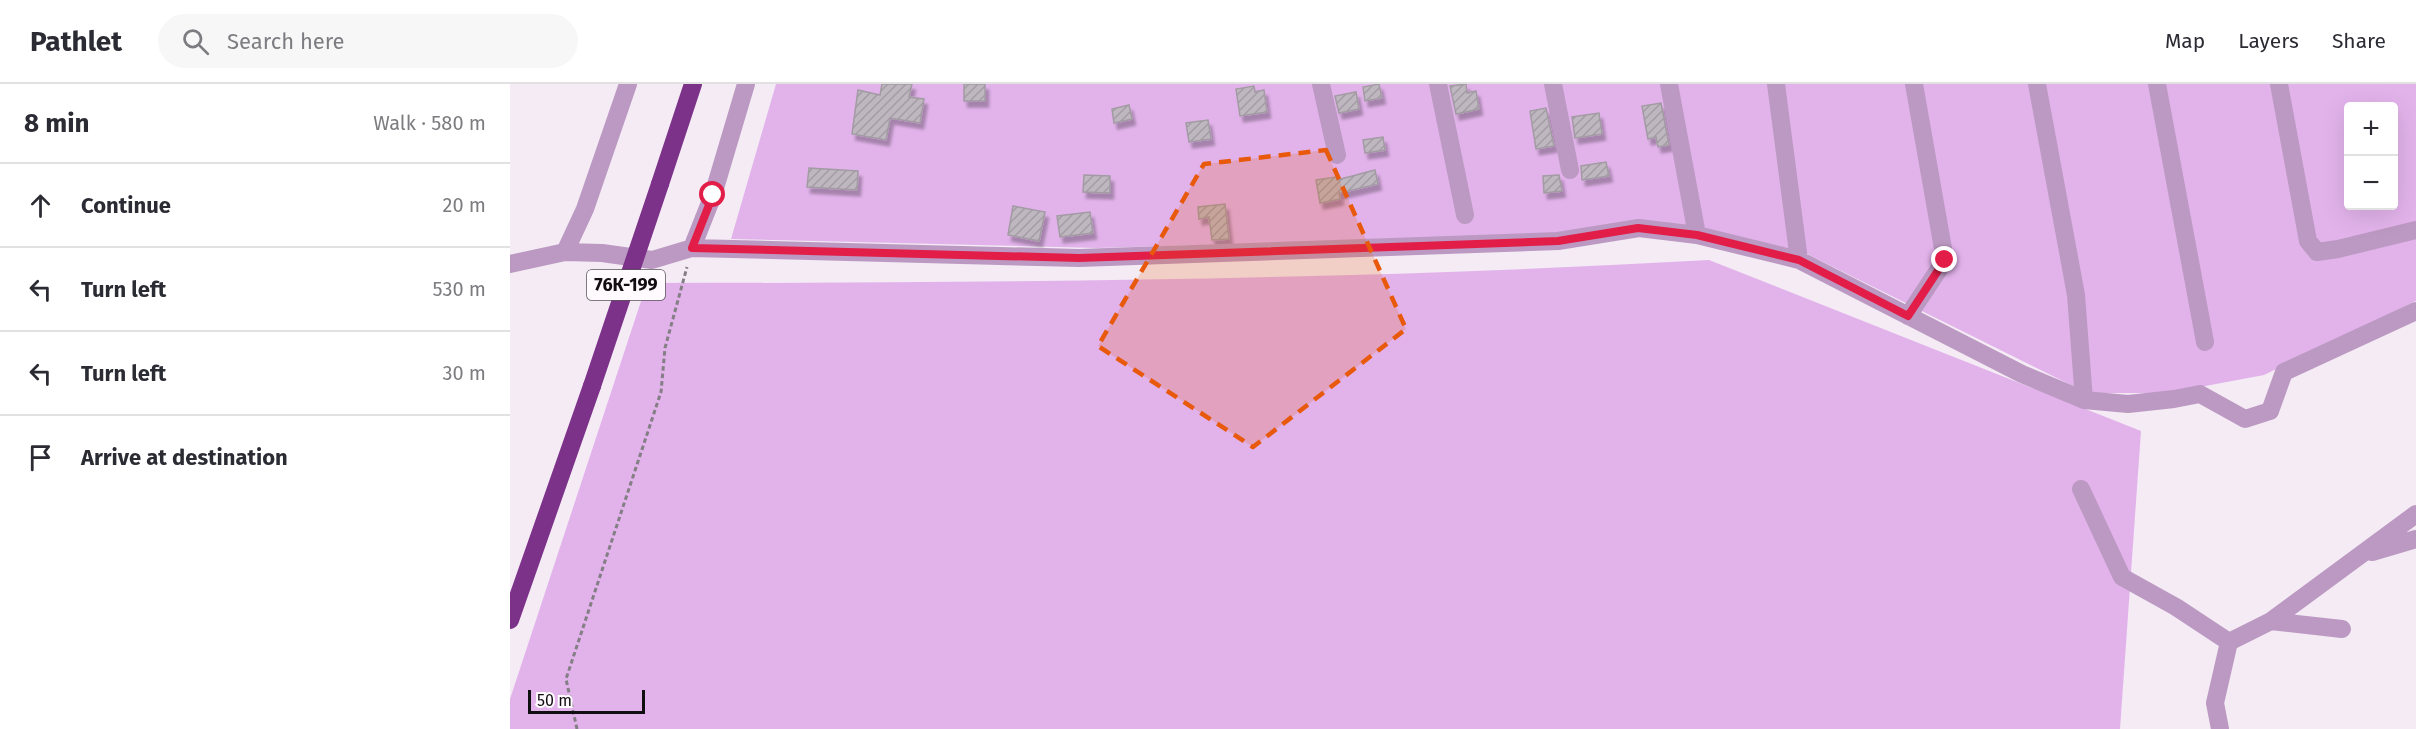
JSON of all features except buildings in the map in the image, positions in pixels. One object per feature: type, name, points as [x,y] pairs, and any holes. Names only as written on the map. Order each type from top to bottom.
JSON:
[{"type":"highway","name":"76К-199","points":[[510,620],[592,386],[693,84]]},
{"type":"street","points":[[565,252],[585,209],[628,84]]},
{"type":"street","points":[[692,248],[713,195],[747,84]]},
{"type":"street","points":[[1321,84],[1337,155]]},
{"type":"street","points":[[1438,84],[1465,215]]},
{"type":"street","points":[[1553,84],[1570,170]]},
{"type":"street","points":[[1669,84],[1697,235]]},
{"type":"street","points":[[1776,84],[1799,260]]},
{"type":"street","points":[[1908,316],[1945,260],[1914,84]]},
{"type":"street","points":[[2037,84],[2076,295],[2084,400]]},
{"type":"street","points":[[2157,84],[2205,342]]},
{"type":"street","points":[[2279,84],[2308,242],[2317,252],[2416,230]]},
{"type":"street","points":[[510,264],[565,252],[602,253],[652,260],[692,248],[1079,258],[1558,241],[1638,228],[1697,235],[1799,260],[2022,374],[2084,400],[2128,404],[2200,394],[2245,419],[2270,411],[2284,372],[2416,311]]},
{"type":"street","points":[[2081,489],[2122,577],[2176,607],[2229,642]]},
{"type":"street","points":[[2229,642],[2271,621],[2416,514]]},
{"type":"street","points":[[2358,556],[2416,538]]},
{"type":"street","points":[[2271,621],[2342,629]]},
{"type":"street","points":[[2220,729],[2215,703],[2229,642]]},
{"type":"path","points":[[577,729],[566,680],[661,392],[665,348],[692,248]]},
{"type":"highlighted area","points":[[1326,150],[1406,329],[1253,447],[1098,346],[1204,164]]},
{"type":"shaded area","points":[[776,84],[2416,84],[2416,301],[2264,375],[2168,393],[2087,393],[1801,251],[1729,235],[1560,235],[1097,248],[731,239]]},
{"type":"shaded area","points":[[1709,260],[2141,431],[2120,729],[510,729],[510,699],[647,283],[1178,279],[1444,272]]},
{"type":"route","points":[[713,195],[692,248],[1079,258],[1558,241],[1638,228],[1697,235],[1799,260],[1908,316],[1945,260]]}]
